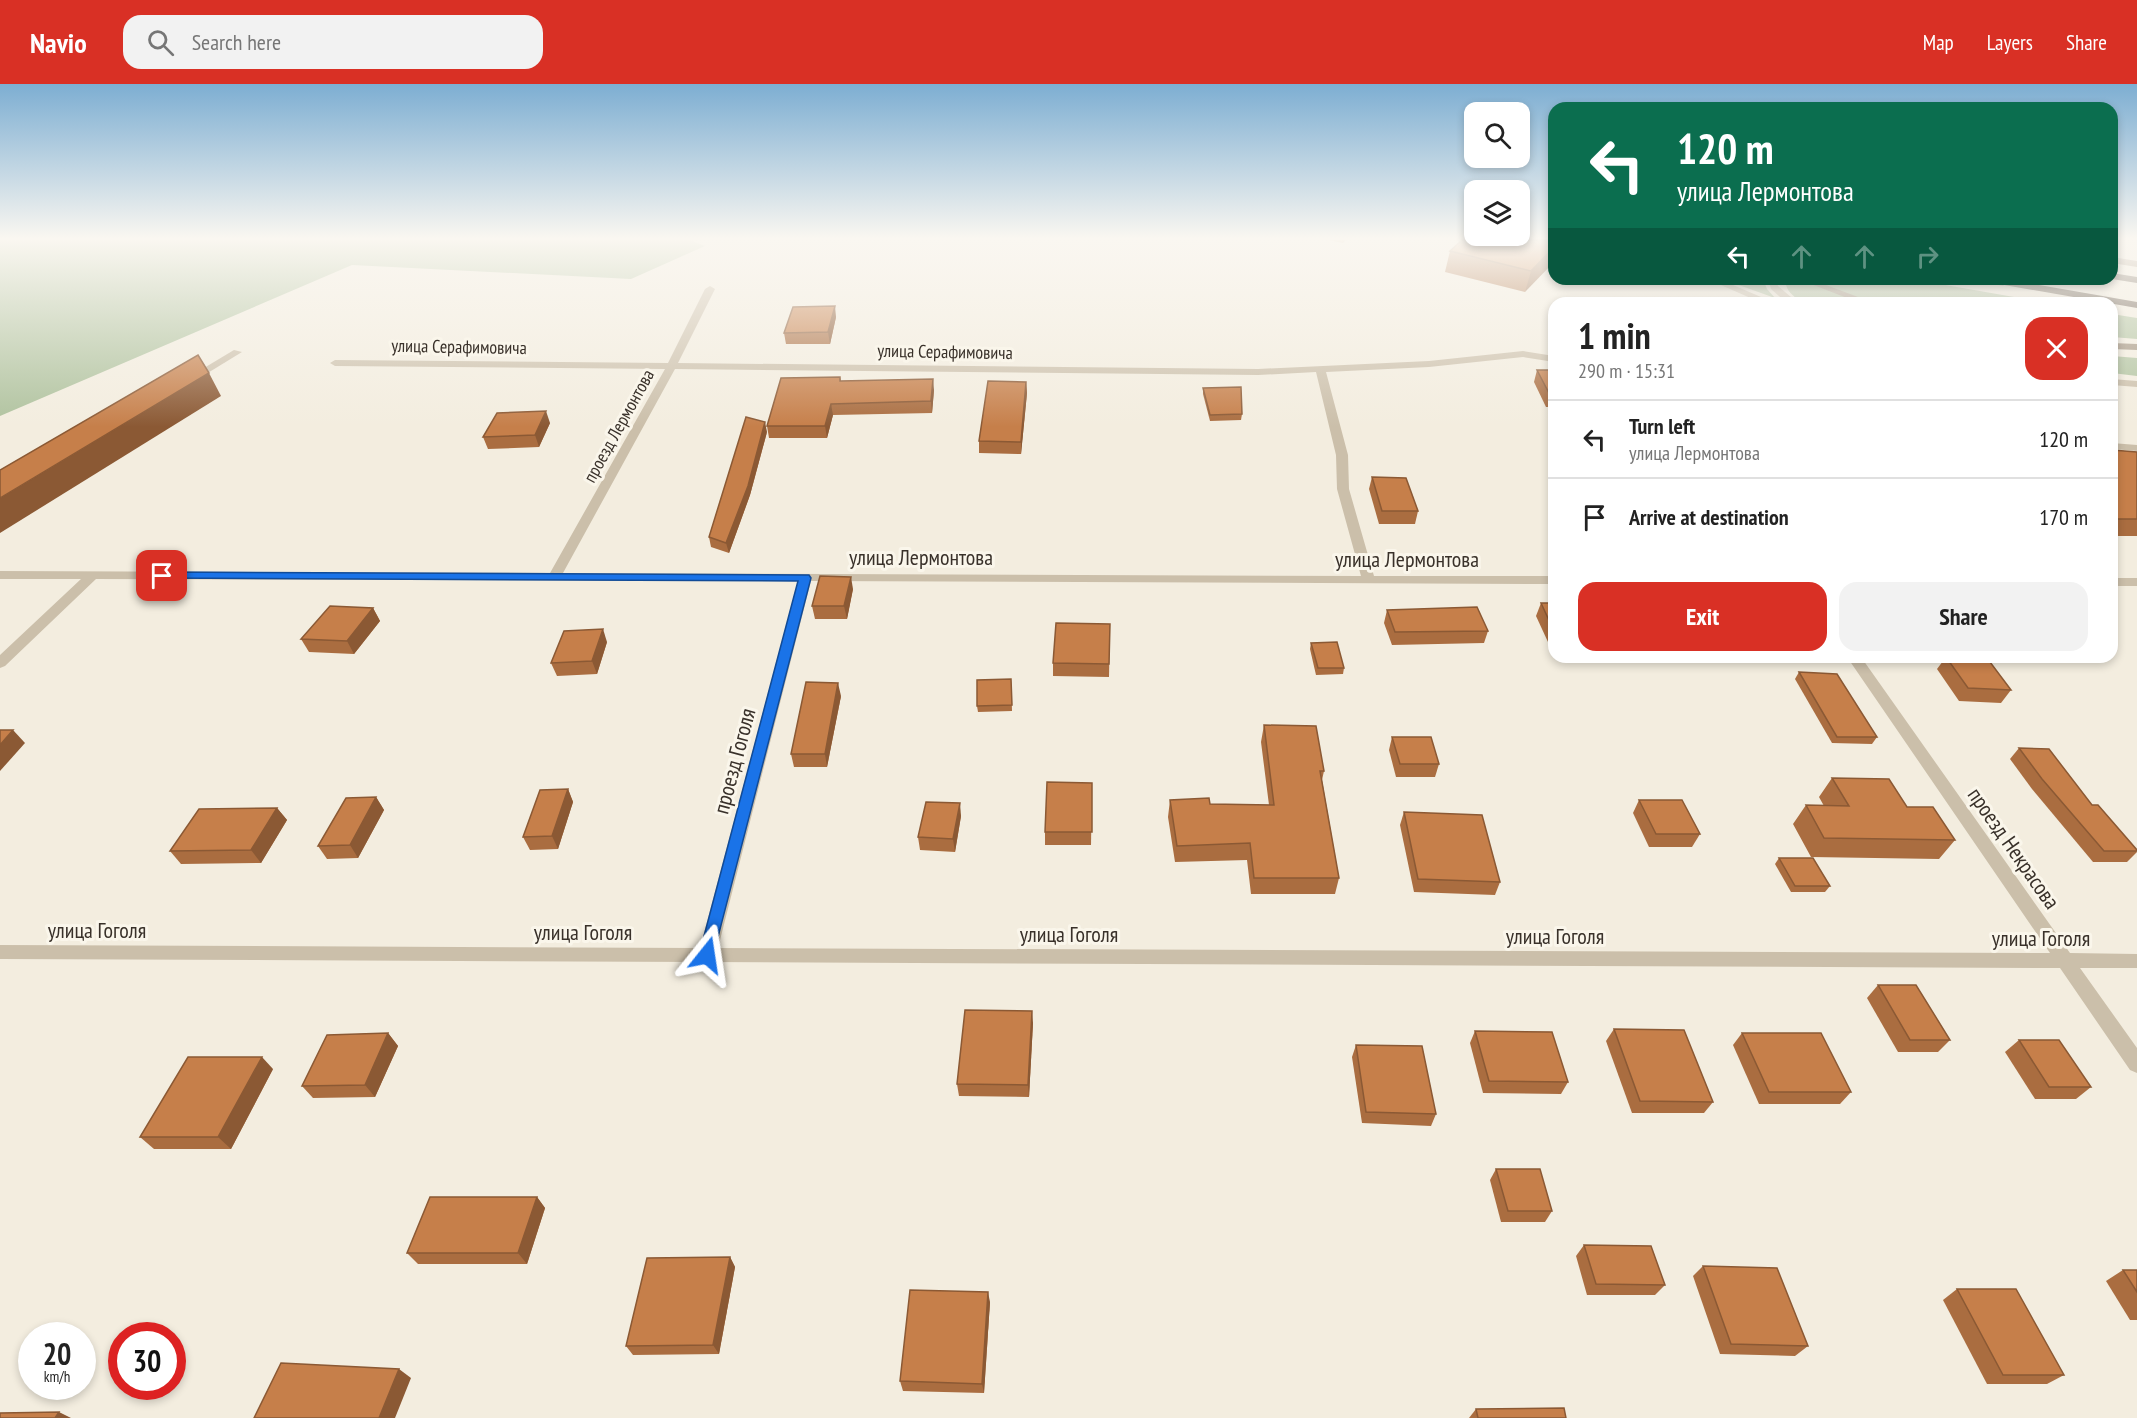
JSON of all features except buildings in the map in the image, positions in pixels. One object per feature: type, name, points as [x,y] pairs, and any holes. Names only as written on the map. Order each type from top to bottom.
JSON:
[{"type":"highway","points":[[2121,302],[2137,305]]},
{"type":"main road","points":[[2118,346],[2137,348]]},
{"type":"street","name":"проезд Лермонтова","points":[[554,577],[672,366],[703,302]]},
{"type":"street","points":[[175,388],[237,352]]},
{"type":"street","name":"улица Серафимовича","points":[[335,363],[1258,372],[1429,364],[1523,354],[1548,358]]},
{"type":"street","points":[[1320,370],[1342,455],[1343,489],[1369,580]]},
{"type":"street","points":[[2118,382],[2137,384]]},
{"type":"street","points":[[2118,383],[2137,396]]},
{"type":"street","points":[[2118,446],[2137,448]]},
{"type":"street","name":"улица Лермонтова","points":[[0,575],[1548,580]]},
{"type":"street","points":[[0,663],[92,576]]},
{"type":"street","name":"проезд Гоголя","points":[[707,955],[805,578]]},
{"type":"street","points":[[2118,582],[2137,582]]},
{"type":"street","name":"проезд Некрасова","points":[[1858,663],[2137,1064]]},
{"type":"street","name":"улица Гоголя","points":[[0,952],[2137,961]]},
{"type":"green space","points":[[0,302],[265,302],[0,416]]},
{"type":"green space","points":[[2118,315],[2137,318],[2137,339],[2118,337]]},
{"type":"green space","points":[[2118,356],[2137,358],[2137,376],[2118,374]]},
{"type":"route","points":[[162,576],[805,578],[707,955]]}]
